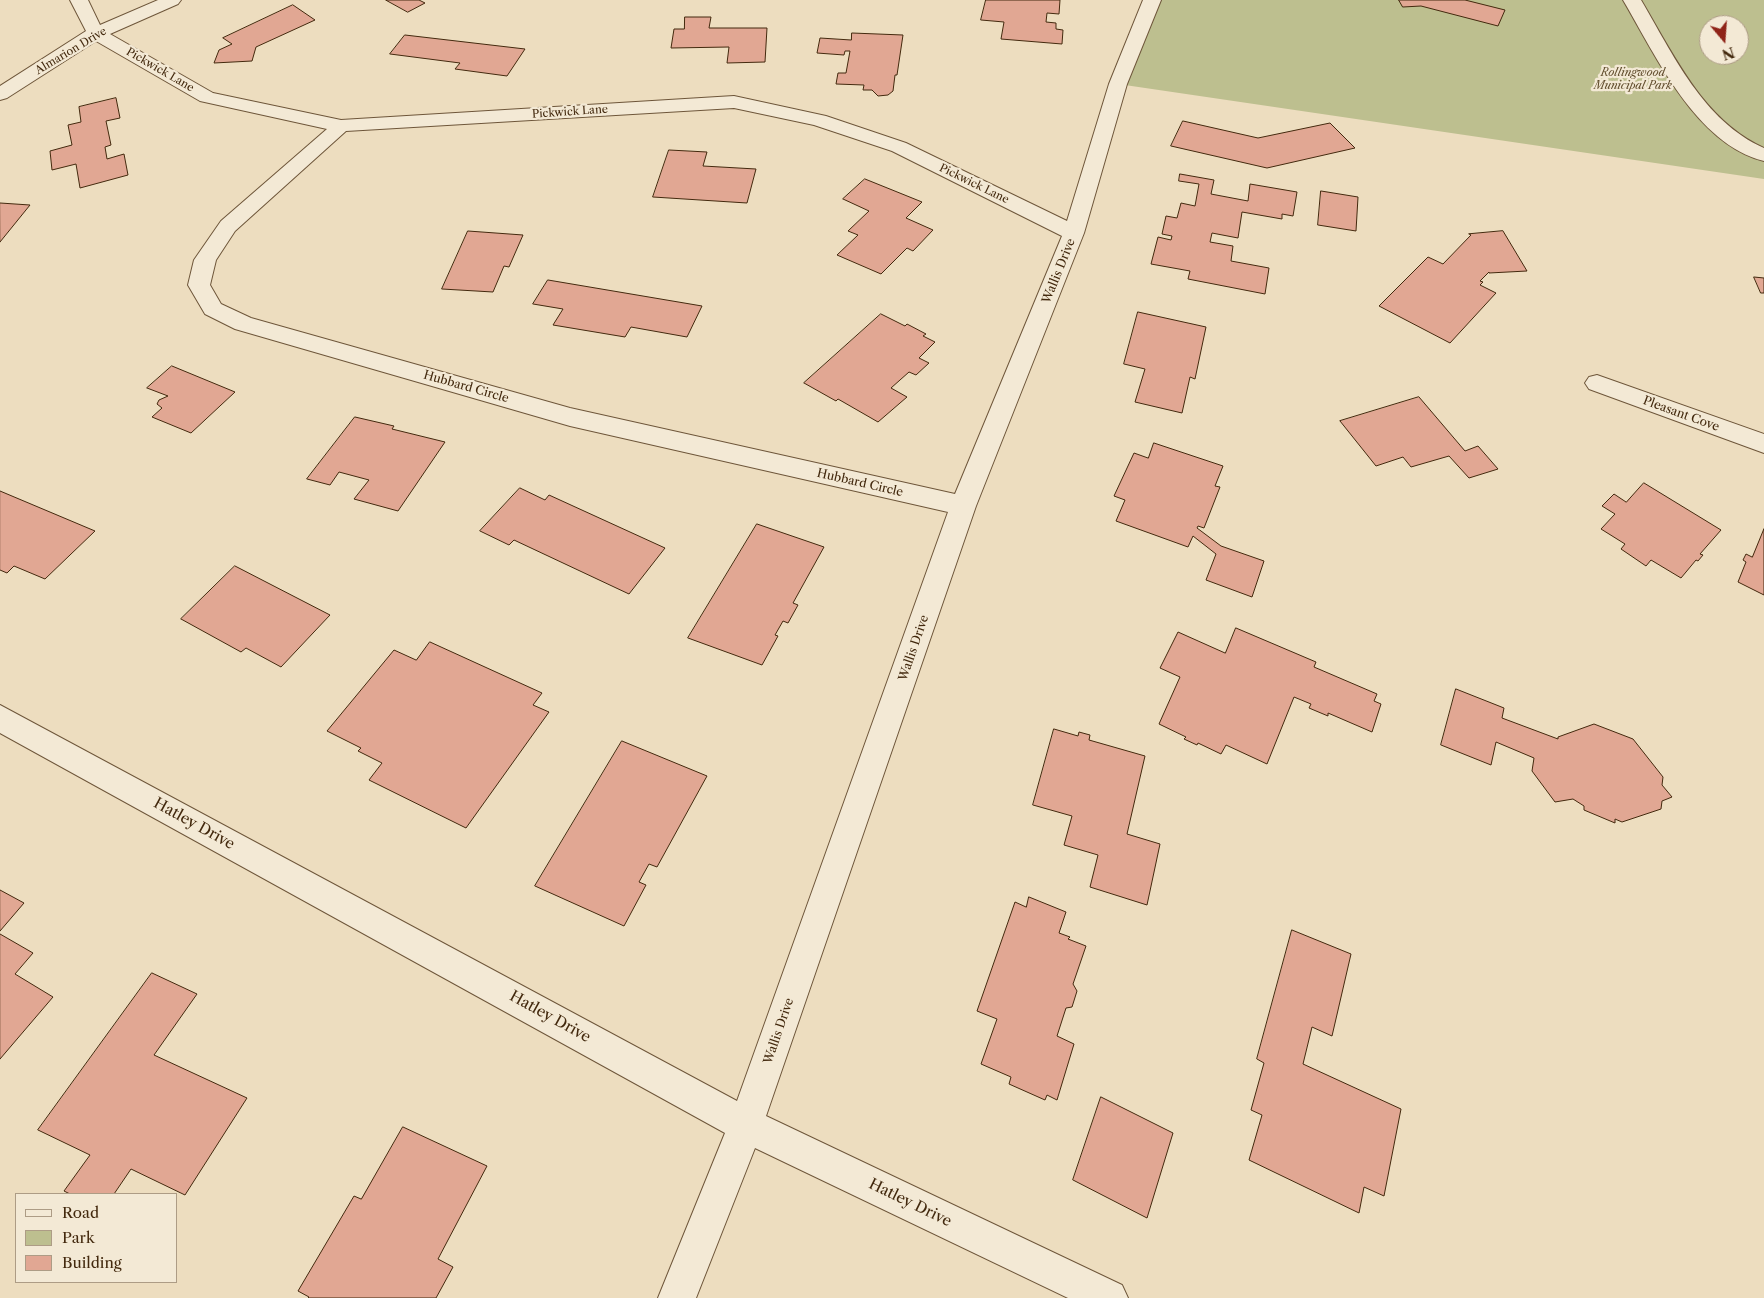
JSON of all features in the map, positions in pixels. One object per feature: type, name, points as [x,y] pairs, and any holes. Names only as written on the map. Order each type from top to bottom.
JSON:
[{"type":"street","points":[[79,0],[96,33]]},
{"type":"street","name":"Almarion Drive","points":[[0,94],[96,33],[172,0]]},
{"type":"street","name":"Wallis Drive","points":[[677,1298],[746,1125],[964,506],[1074,233],[1118,84],[1152,0]]},
{"type":"street","points":[[1632,0],[1698,106],[1726,135],[1764,155]]},
{"type":"street","name":"Pickwick Lane","points":[[96,33],[207,97],[341,126],[734,102],[819,120],[900,147],[1074,233]]},
{"type":"street","name":"Hubbard Circle","points":[[341,126],[228,226],[205,260],[199,285],[213,309],[243,324],[570,417],[964,506]]},
{"type":"street","name":"Pleasant Cove","points":[[1597,383],[1764,444]]},
{"type":"street","name":"Hatley Drive","points":[[0,718],[746,1125],[1109,1298]]},
{"type":"green space","name":"Rollingwood Municipal Park","points":[[1152,0],[1764,0],[1764,179],[1118,84]]},
{"type":"building","points":[[386,0],[419,0],[425,3],[408,12]]},
{"type":"building","points":[[986,0],[1060,0],[1059,14],[1047,13],[1046,22],[1056,23],[1056,29],[1063,30],[1062,44],[1001,39],[1004,22],[981,20]]},
{"type":"building","points":[[1399,0],[1465,0],[1505,10],[1498,26],[1421,6],[1403,7]]},
{"type":"building","points":[[293,5],[315,20],[256,47],[252,61],[214,63],[219,50],[232,44],[223,38]]},
{"type":"building","points":[[685,17],[711,17],[709,28],[767,28],[765,62],[727,63],[729,47],[671,48],[674,29],[684,29]]},
{"type":"building","points":[[852,33],[903,35],[893,91],[888,95],[878,96],[872,90],[863,90],[864,85],[836,84],[838,73],[846,73],[850,51],[845,51],[844,55],[817,53],[820,38],[851,40]]},
{"type":"building","points":[[405,35],[525,49],[507,76],[455,69],[460,63],[390,54]]},
{"type":"building","points":[[116,98],[120,118],[106,121],[111,145],[105,147],[107,159],[124,154],[128,175],[80,188],[76,164],[52,170],[50,151],[72,145],[68,125],[81,122],[79,107]]},
{"type":"building","points":[[1183,121],[1258,138],[1330,123],[1355,148],[1267,168],[1171,146]]},
{"type":"building","points":[[669,150],[707,152],[703,166],[756,169],[747,203],[653,197]]},
{"type":"building","points":[[1180,174],[1214,180],[1211,194],[1248,201],[1250,184],[1297,192],[1293,216],[1282,214],[1282,219],[1242,212],[1238,238],[1212,233],[1210,242],[1233,246],[1231,261],[1269,268],[1265,294],[1188,279],[1190,271],[1151,264],[1158,237],[1171,240],[1172,236],[1162,234],[1166,216],[1177,218],[1181,203],[1195,206],[1199,184],[1179,181]]},
{"type":"building","points":[[865,179],[922,202],[906,218],[933,230],[913,251],[907,248],[881,274],[837,255],[858,235],[848,231],[869,211],[843,199]]},
{"type":"building","points":[[1321,191],[1358,197],[1356,231],[1318,225]]},
{"type":"building","points":[[0,203],[30,205],[0,242]]},
{"type":"building","points":[[468,231],[523,235],[509,267],[504,266],[493,292],[442,289]]},
{"type":"building","points":[[1503,231],[1527,271],[1489,272],[1480,281],[1483,282],[1480,285],[1496,293],[1450,343],[1379,306],[1428,257],[1443,264],[1471,235],[1469,234]]},
{"type":"building","points":[[1754,277],[1764,278],[1764,293],[1761,293]]},
{"type":"building","points":[[548,280],[702,306],[687,337],[631,327],[625,337],[553,325],[563,309],[533,304]]},
{"type":"building","points":[[1138,312],[1206,327],[1195,379],[1190,377],[1182,413],[1135,402],[1145,369],[1124,364]]},
{"type":"building","points":[[881,314],[905,326],[907,324],[926,334],[923,336],[935,342],[919,358],[929,363],[916,375],[909,372],[891,388],[907,397],[878,422],[838,399],[836,401],[804,383]]},
{"type":"building","points":[[172,366],[235,392],[191,433],[152,417],[162,408],[157,404],[159,400],[168,396],[147,388]]},
{"type":"building","points":[[1419,397],[1465,451],[1478,446],[1498,469],[1469,478],[1449,456],[1411,467],[1403,457],[1376,466],[1340,421]]},
{"type":"building","points":[[355,417],[394,426],[392,429],[445,442],[398,511],[354,499],[369,480],[339,472],[330,485],[307,479]]},
{"type":"building","points":[[1154,443],[1223,466],[1215,486],[1220,487],[1204,528],[1198,526],[1197,528],[1221,546],[1264,561],[1252,597],[1206,580],[1216,554],[1193,536],[1188,547],[1116,521],[1125,500],[1114,496],[1134,453],[1148,458]]},
{"type":"building","points":[[1644,483],[1721,530],[1700,554],[1703,555],[1698,561],[1696,560],[1681,578],[1651,560],[1646,566],[1621,549],[1625,544],[1601,529],[1615,514],[1602,506],[1614,494],[1626,502]]},
{"type":"building","points":[[520,488],[545,500],[549,495],[665,548],[629,594],[514,540],[509,545],[480,531]]},
{"type":"building","points":[[0,491],[95,531],[45,579],[14,566],[7,573],[0,570]]},
{"type":"building","points":[[757,524],[824,547],[793,603],[798,605],[788,623],[783,621],[775,635],[778,636],[762,665],[688,638]]},
{"type":"building","points":[[1764,529],[1764,595],[1738,582],[1746,562],[1743,560],[1746,554],[1752,557]]},
{"type":"building","points":[[235,566],[330,615],[281,667],[246,648],[241,652],[181,619]]},
{"type":"building","points":[[1236,628],[1316,662],[1314,667],[1377,694],[1374,701],[1381,704],[1372,732],[1328,713],[1328,716],[1309,708],[1311,704],[1294,697],[1267,764],[1226,745],[1221,754],[1198,743],[1197,745],[1184,739],[1186,737],[1159,724],[1180,677],[1160,668],[1178,632],[1225,653]]},
{"type":"building","points":[[430,642],[542,693],[533,705],[549,712],[466,828],[369,780],[382,763],[358,751],[361,748],[327,731],[394,650],[416,660]]},
{"type":"building","points":[[1456,689],[1504,708],[1502,718],[1558,739],[1558,737],[1594,724],[1633,739],[1663,777],[1662,785],[1672,797],[1662,801],[1661,809],[1622,822],[1615,819],[1615,823],[1584,810],[1584,806],[1573,799],[1555,802],[1532,771],[1534,758],[1496,742],[1491,765],[1441,745]]},
{"type":"building","points":[[1054,729],[1078,736],[1079,732],[1090,735],[1089,740],[1145,756],[1127,834],[1160,844],[1147,905],[1090,887],[1098,855],[1064,845],[1072,816],[1033,805]]},
{"type":"building","points":[[622,741],[707,776],[657,867],[649,864],[639,882],[646,885],[624,926],[535,886]]},
{"type":"building","points":[[0,890],[24,903],[0,931]]},
{"type":"building","points":[[1029,897],[1066,912],[1059,933],[1070,937],[1068,939],[1086,946],[1073,984],[1077,991],[1072,1007],[1066,1008],[1057,1036],[1074,1044],[1057,1100],[1047,1095],[1045,1100],[1009,1084],[1011,1077],[981,1064],[997,1019],[977,1011],[1015,902],[1026,907]]},
{"type":"building","points":[[1292,930],[1351,954],[1332,1036],[1312,1027],[1303,1064],[1401,1109],[1384,1196],[1364,1187],[1359,1213],[1249,1160],[1262,1115],[1251,1110],[1264,1063],[1257,1059]]},
{"type":"building","points":[[0,934],[33,953],[15,974],[53,997],[0,1059]]},
{"type":"building","points":[[152,973],[197,994],[154,1055],[247,1098],[185,1195],[131,1169],[115,1193],[68,1193],[64,1191],[90,1155],[38,1130]]},
{"type":"building","points":[[1101,1097],[1173,1133],[1147,1218],[1073,1180]]},
{"type":"building","points":[[403,1127],[487,1166],[438,1259],[453,1267],[436,1298],[308,1298],[298,1291],[354,1196],[361,1199]]}]
